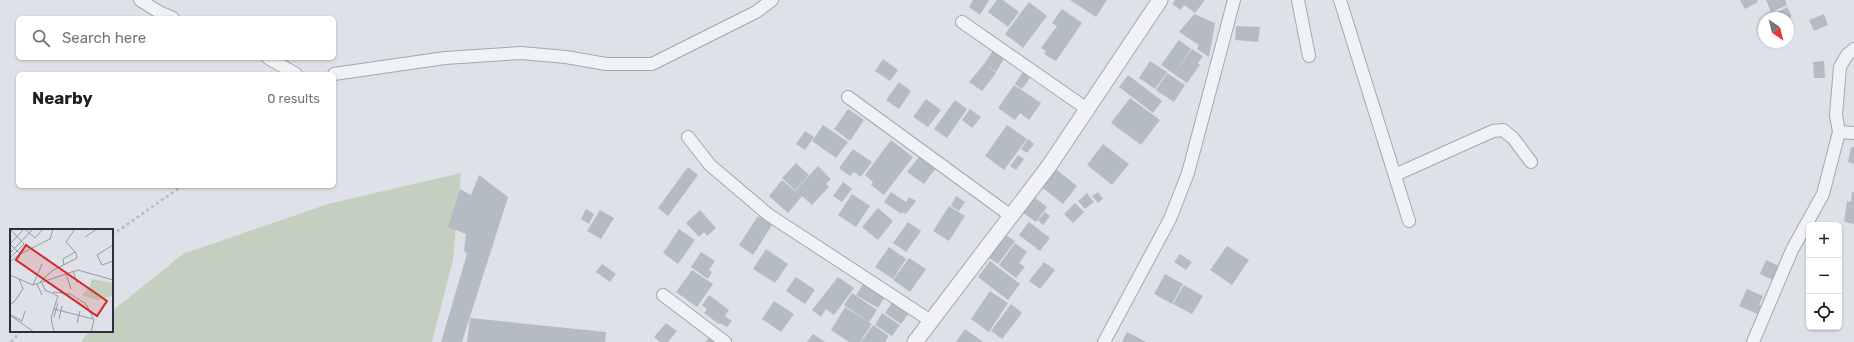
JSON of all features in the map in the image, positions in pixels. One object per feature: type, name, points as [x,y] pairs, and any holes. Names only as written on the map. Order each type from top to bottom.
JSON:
[{"type":"street","points":[[140,0],[169,16]]},
{"type":"street","points":[[336,74],[445,58],[521,53],[566,57],[606,64],[652,64],[756,12],[772,0]]},
{"type":"street","points":[[915,342],[1049,166],[1160,0]]},
{"type":"street","points":[[1104,342],[1170,219],[1188,173],[1234,0]]},
{"type":"street","points":[[1298,0],[1309,56]]},
{"type":"street","points":[[1340,0],[1361,72],[1409,221]]},
{"type":"street","points":[[962,22],[1087,109]]},
{"type":"street","points":[[1753,342],[1792,250],[1823,194],[1839,132],[1836,114],[1840,67],[1847,54],[1854,49]]},
{"type":"street","points":[[272,60],[292,72]]},
{"type":"street","points":[[848,97],[1011,216]]},
{"type":"street","points":[[1395,175],[1493,131],[1503,130],[1513,138],[1531,162]]},
{"type":"street","points":[[1839,132],[1854,133]]},
{"type":"street","points":[[688,137],[710,165],[769,215],[931,321]]},
{"type":"street","points":[[663,295],[725,342]]},
{"type":"path","points":[[113,234],[179,188]]},
{"type":"path","points":[[11,342],[20,332]]},
{"type":"green space","points":[[461,173],[453,260],[432,342],[81,342],[88,332],[113,332],[113,310],[183,254],[328,204]]},
{"type":"building","points":[[973,0],[989,0],[980,15],[969,7]]},
{"type":"building","points":[[997,0],[1003,0],[1019,12],[1008,27],[988,12]]},
{"type":"building","points":[[1070,0],[1107,0],[1096,17]]},
{"type":"building","points":[[1175,0],[1205,0],[1195,13],[1184,5],[1181,10],[1172,4]]},
{"type":"building","points":[[1740,0],[1757,0],[1758,2],[1745,9]]},
{"type":"building","points":[[1766,0],[1785,0],[1787,5],[1771,12]]},
{"type":"building","points":[[1029,2],[1047,16],[1023,48],[1005,34]]},
{"type":"building","points":[[1787,7],[1790,12],[1778,12]]},
{"type":"building","points":[[1062,9],[1082,23],[1056,61],[1044,54],[1046,51],[1041,48],[1057,26],[1052,23]]},
{"type":"building","points":[[1194,14],[1215,23],[1209,57],[1197,49],[1199,45],[1179,32]]},
{"type":"building","points":[[1824,14],[1828,25],[1814,31],[1809,20]]},
{"type":"building","points":[[1236,26],[1260,27],[1258,42],[1235,40]]},
{"type":"building","points":[[1179,40],[1191,49],[1174,74],[1161,65]]},
{"type":"building","points":[[1192,49],[1203,56],[1198,63],[1200,65],[1187,83],[1174,74]]},
{"type":"building","points":[[993,51],[1004,59],[996,72],[984,64]]},
{"type":"building","points":[[883,59],[898,70],[890,81],[875,71]]},
{"type":"building","points":[[1150,61],[1167,72],[1155,89],[1139,78]]},
{"type":"building","points":[[1824,61],[1825,78],[1814,78],[1813,62]]},
{"type":"building","points":[[984,64],[996,73],[982,91],[969,82]]},
{"type":"building","points":[[1025,69],[1031,73],[1028,77],[1030,78],[1022,89],[1015,84]]},
{"type":"building","points":[[1167,73],[1185,85],[1174,102],[1156,90]]},
{"type":"building","points":[[1128,75],[1162,101],[1153,113],[1119,87]]},
{"type":"building","points":[[899,82],[911,91],[899,109],[886,100]]},
{"type":"building","points":[[1014,85],[1041,103],[1029,120],[1020,113],[1015,120],[998,108]]},
{"type":"building","points":[[1130,98],[1160,120],[1141,145],[1111,123]]},
{"type":"building","points":[[926,99],[941,110],[928,127],[913,117]]},
{"type":"building","points":[[955,100],[967,109],[947,138],[934,129]]},
{"type":"building","points":[[848,109],[864,120],[850,141],[834,129]]},
{"type":"building","points":[[970,109],[981,117],[972,128],[962,120]]},
{"type":"building","points":[[823,125],[848,142],[836,158],[812,141]]},
{"type":"building","points":[[1007,125],[1027,139],[1004,170],[985,156]]},
{"type":"building","points":[[805,131],[814,137],[805,150],[796,144]]},
{"type":"building","points":[[1028,139],[1034,144],[1027,153],[1021,149]]},
{"type":"building","points":[[891,140],[913,157],[884,195],[871,185],[873,182],[865,175]]},
{"type":"building","points":[[1103,144],[1129,164],[1112,185],[1087,165]]},
{"type":"building","points":[[1851,147],[1854,147],[1854,164],[1848,162]]},
{"type":"building","points":[[853,149],[872,162],[861,177],[854,172],[850,176],[839,168]]},
{"type":"building","points":[[1018,155],[1024,159],[1016,170],[1010,166]]},
{"type":"building","points":[[919,157],[935,169],[924,184],[907,172]]},
{"type":"building","points":[[796,163],[809,175],[795,190],[782,178]]},
{"type":"building","points":[[818,166],[831,179],[826,184],[829,187],[812,205],[802,196],[788,213],[769,196],[782,180],[795,191]]},
{"type":"building","points":[[688,167],[698,175],[668,216],[658,208]]},
{"type":"building","points":[[1053,167],[1077,186],[1063,204],[1039,185]]},
{"type":"building","points":[[479,175],[508,197],[462,342],[441,342],[467,254],[464,250],[466,234],[448,227],[460,189],[471,195]]},
{"type":"building","points":[[843,182],[852,189],[842,202],[833,196]]},
{"type":"building","points":[[891,192],[906,202],[909,197],[916,201],[906,214],[902,212],[901,214],[884,202]]},
{"type":"building","points":[[1098,192],[1103,199],[1098,203],[1092,196]]},
{"type":"building","points":[[1852,192],[1854,192],[1854,224],[1844,222],[1847,201],[1851,202]]},
{"type":"building","points":[[1087,193],[1094,202],[1085,209],[1078,201]]},
{"type":"building","points":[[852,194],[870,206],[856,227],[838,215]]},
{"type":"building","points":[[1030,194],[1047,207],[1036,222],[1019,210]]},
{"type":"building","points":[[956,196],[965,202],[959,211],[951,206]]},
{"type":"building","points":[[1075,203],[1084,212],[1073,223],[1064,214]]},
{"type":"building","points":[[949,206],[965,216],[949,241],[933,231]]},
{"type":"building","points":[[878,208],[893,221],[878,240],[862,227]]},
{"type":"building","points":[[586,209],[594,214],[589,224],[581,219]]},
{"type":"building","points":[[600,210],[614,218],[601,239],[587,231]]},
{"type":"building","points":[[700,210],[716,228],[707,236],[704,232],[699,237],[686,223]]},
{"type":"building","points":[[1045,212],[1050,216],[1043,225],[1038,220]]},
{"type":"building","points":[[758,216],[772,225],[753,255],[739,245]]},
{"type":"building","points":[[908,222],[921,231],[906,252],[893,243]]},
{"type":"building","points":[[1029,222],[1050,238],[1040,251],[1019,235]]},
{"type":"building","points":[[679,229],[695,240],[678,264],[663,253]]},
{"type":"building","points":[[1004,234],[1015,241],[998,264],[988,257]]},
{"type":"building","points":[[1015,243],[1027,252],[1019,263],[1025,267],[1016,278],[999,265]]},
{"type":"building","points":[[1227,246],[1249,260],[1232,285],[1210,270]]},
{"type":"building","points":[[889,247],[906,259],[893,279],[875,267]]},
{"type":"building","points":[[766,249],[788,264],[775,283],[753,269]]},
{"type":"building","points":[[701,252],[715,261],[709,270],[712,272],[708,279],[691,267]]},
{"type":"building","points":[[1180,254],[1192,262],[1186,270],[1174,262]]},
{"type":"building","points":[[909,258],[926,269],[910,292],[893,280]]},
{"type":"building","points":[[1766,260],[1781,267],[1775,281],[1760,274]]},
{"type":"building","points":[[990,261],[1020,284],[1008,300],[978,277]]},
{"type":"building","points":[[1044,262],[1055,270],[1040,289],[1029,281]]},
{"type":"building","points":[[602,264],[616,274],[610,282],[596,272]]},
{"type":"building","points":[[692,270],[713,284],[697,307],[676,292]]},
{"type":"building","points":[[1165,274],[1183,284],[1172,304],[1154,294]]},
{"type":"building","points":[[796,277],[815,290],[805,304],[786,291]]},
{"type":"building","points":[[838,277],[854,288],[834,315],[826,309],[821,317],[812,310]]},
{"type":"building","points":[[864,283],[885,296],[878,308],[856,295]]},
{"type":"building","points":[[1184,285],[1203,296],[1192,314],[1173,304]]},
{"type":"building","points":[[1747,289],[1763,296],[1759,305],[1764,307],[1760,315],[1739,306]]},
{"type":"building","points":[[990,291],[1008,303],[989,332],[971,319]]},
{"type":"building","points":[[852,293],[877,310],[869,322],[844,305]]},
{"type":"building","points":[[709,295],[729,310],[725,316],[732,321],[727,327],[720,323],[719,324],[704,313],[707,309],[702,305]]},
{"type":"building","points":[[774,301],[794,314],[781,332],[762,319]]},
{"type":"building","points":[[893,301],[909,313],[901,324],[885,313]]},
{"type":"building","points":[[1011,304],[1022,313],[1002,339],[991,331]]},
{"type":"building","points":[[845,307],[872,324],[860,342],[849,342],[831,330]]},
{"type":"building","points":[[882,313],[900,325],[892,336],[875,325]]},
{"type":"building","points":[[470,318],[606,332],[605,342],[467,342]]},
{"type":"building","points":[[666,323],[677,331],[668,342],[660,342],[654,337]]},
{"type":"building","points":[[873,325],[889,336],[885,342],[861,342]]},
{"type":"building","points":[[965,329],[983,342],[956,342]]},
{"type":"building","points":[[1127,332],[1146,342],[1122,342]]},
{"type":"building","points":[[813,334],[825,342],[807,342]]},
{"type":"building","points":[[709,338],[715,342],[705,342]]}]
